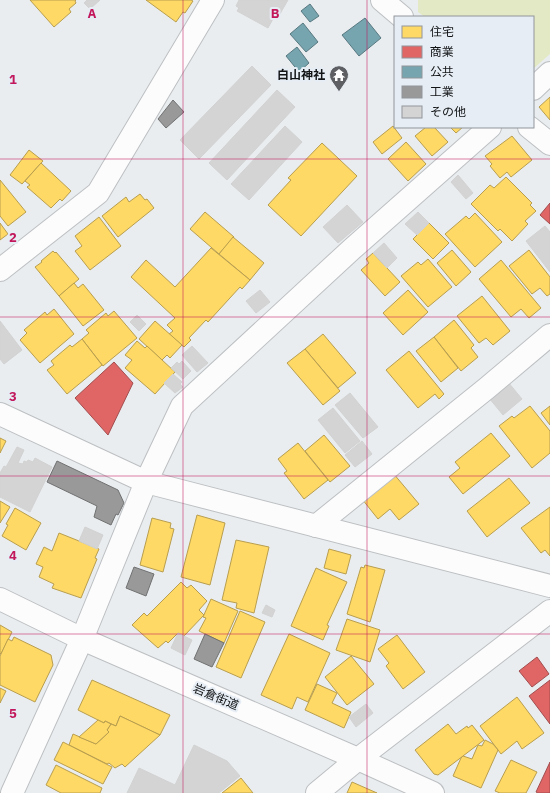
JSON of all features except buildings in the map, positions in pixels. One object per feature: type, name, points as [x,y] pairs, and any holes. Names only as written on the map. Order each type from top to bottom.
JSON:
[{"type":"street","points":[[0,270],[98,193],[213,0]]},
{"type":"street","points":[[534,88],[550,74]]},
{"type":"street","points":[[12,793],[82,639],[146,482],[182,406],[352,249],[489,128]]},
{"type":"street","points":[[530,128],[550,144]]},
{"type":"street","points":[[316,526],[487,388],[550,335]]},
{"type":"street","points":[[0,414],[146,482],[550,586]]},
{"type":"street","name":"岩倉街道","points":[[0,599],[82,639],[433,793]]},
{"type":"street","points":[[317,793],[358,759],[550,611]]},
{"type":"green space","points":[[418,0],[550,0],[550,54],[534,68],[534,16],[424,16],[418,12]]},
{"type":"place","name":"白山神社","points":[[339,92]]}]
